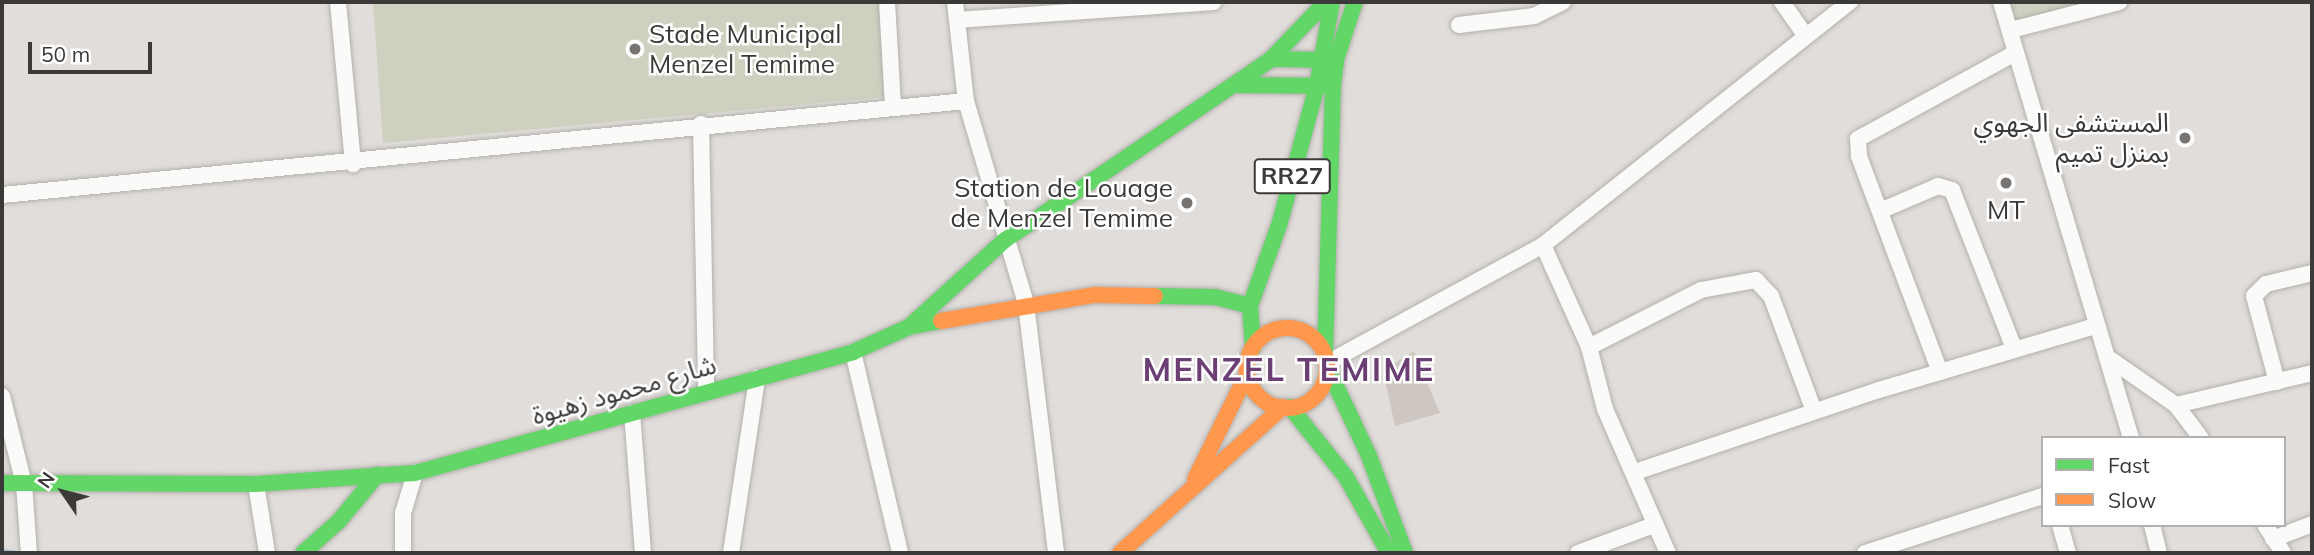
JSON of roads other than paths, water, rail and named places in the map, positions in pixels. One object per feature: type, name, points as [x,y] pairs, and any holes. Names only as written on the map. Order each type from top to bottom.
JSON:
[{"type":"main road","points":[[909,327],[1006,240],[1271,59],[1326,2]]},
{"type":"main road","name":"RR27","points":[[1287,407],[1312,399],[1326,379],[1325,86],[1332,2]]},
{"type":"main road","name":"RR27","points":[[1329,60],[1354,2]]},
{"type":"main road","points":[[1271,59],[1329,60]]},
{"type":"main road","points":[[1235,85],[1325,86]]},
{"type":"main road","name":"RR27","points":[[1248,372],[1253,348],[1250,306],[1325,86]]},
{"type":"main road","name":"شارع محمود زهيوة","points":[[2,483],[256,484],[415,473],[853,352],[909,327],[1026,304],[1095,295],[1215,297],[1250,306]]},
{"type":"main road","name":"RR27","points":[[1253,348],[1272,331],[1297,329],[1309,334],[1326,361],[1369,456],[1405,553]]},
{"type":"main road","points":[[1248,372],[1259,396],[1287,407],[1346,477],[1389,553]]},
{"type":"main road","points":[[1190,488],[1248,372]]},
{"type":"main road","points":[[1121,553],[1190,488],[1287,407]]},
{"type":"main road","points":[[303,553],[339,521],[377,475]]},
{"type":"street","points":[[338,2],[353,164]]},
{"type":"street","points":[[887,2],[893,107]]},
{"type":"street","points":[[956,2],[966,101],[1026,304],[1056,553]]},
{"type":"street","points":[[957,20],[1213,2]]},
{"type":"street","points":[[1459,25],[1534,16],[1563,2]]},
{"type":"street","points":[[1782,2],[1805,35]]},
{"type":"street","points":[[1326,361],[1543,245],[1850,2]]},
{"type":"street","points":[[2001,2],[2095,326],[2110,359],[2131,436]]},
{"type":"street","points":[[2011,30],[2119,2]]},
{"type":"street","points":[[1940,372],[1859,156],[1858,139],[2015,53]]},
{"type":"street","points":[[2,195],[353,164],[701,124],[966,101]]},
{"type":"street","points":[[701,124],[706,392]]},
{"type":"street","points":[[1880,211],[1938,186],[1952,190],[2014,348]]},
{"type":"street","points":[[1543,245],[1589,347],[1605,408],[1668,553]]},
{"type":"street","points":[[2277,382],[2254,296],[2266,284],[2312,273]]},
{"type":"street","points":[[1589,347],[1701,290],[1756,280],[1771,296],[1814,411]]},
{"type":"street","points":[[1635,472],[1814,411],[2014,348],[2095,326]]},
{"type":"street","points":[[853,352],[900,553]]},
{"type":"street","points":[[2110,359],[2176,405],[2199,436]]},
{"type":"street","points":[[2176,405],[2312,373]]},
{"type":"street","points":[[731,553],[757,378]]},
{"type":"street","points":[[2,396],[24,484],[29,553]]},
{"type":"street","points":[[632,414],[643,553]]},
{"type":"street","points":[[402,553],[404,513],[415,473]]},
{"type":"street","points":[[256,484],[267,553]]},
{"type":"street","points":[[1865,553],[2041,497]]},
{"type":"street","points":[[2283,553],[2269,532],[2312,524]]},
{"type":"street","points":[[1578,553],[1654,525]]},
{"type":"street","points":[[2061,527],[2068,553]]},
{"type":"street","points":[[2152,527],[2158,553]]},
{"type":"waterway","points":[[2,551],[17,553]]},
{"type":"place","name":"Stade Municipal Menzel Temime","points":[[635,49]]},
{"type":"place","name":"المستشفى الجهوي بمنزل تميم","points":[[2185,138]]},
{"type":"place","name":"MT","points":[[2006,183]]},
{"type":"place","name":"Station de Louage de Menzel Temime","points":[[1187,203]]},
{"type":"district","name":"MENZEL TEMIME","points":[[1289,369]]}]
